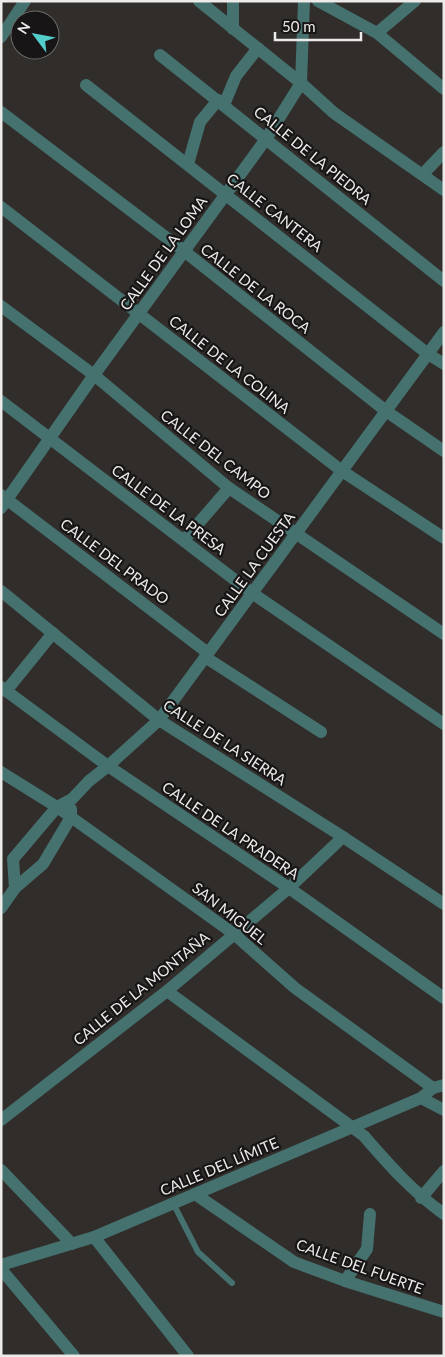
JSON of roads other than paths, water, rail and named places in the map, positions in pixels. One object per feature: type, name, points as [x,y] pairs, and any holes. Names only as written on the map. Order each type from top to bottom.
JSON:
[{"type":"street","points":[[1,37],[25,1]]},
{"type":"street","points":[[199,1],[301,83],[334,113],[444,190]]},
{"type":"street","points":[[233,1],[233,29]]},
{"type":"street","name":"CALLE DE LA LOMA","points":[[3,501],[266,139],[301,83],[304,1]]},
{"type":"street","points":[[318,1],[377,33],[444,89]]},
{"type":"street","points":[[377,33],[414,1]]},
{"type":"street","points":[[188,164],[200,122],[221,103],[236,76],[258,48]]},
{"type":"street","name":"CALLE DE LA PIEDRA","points":[[160,55],[444,282]]},
{"type":"street","name":"CALLE CANTERA","points":[[86,85],[428,354],[444,364]]},
{"type":"street","name":"CALLE DE LA ROCA","points":[[1,112],[184,251],[386,411],[444,450]]},
{"type":"street","points":[[423,174],[444,152]]},
{"type":"street","name":"CALLE DE LA COLINA","points":[[1,207],[342,471],[444,538]]},
{"type":"street","name":"CALLE DEL CAMPO","points":[[1,306],[94,375],[229,488],[444,634]]},
{"type":"street","name":"CALLE LA CUESTA","points":[[13,860],[57,806],[72,799],[89,781],[159,720],[444,332]]},
{"type":"street","name":"CALLE DE LA PRESA","points":[[1,401],[252,593],[444,724]]},
{"type":"street","points":[[184,540],[229,488]]},
{"type":"street","name":"CALLE DEL PRADO","points":[[3,501],[207,655],[321,732]]},
{"type":"street","name":"CALLE DE LA SIERRA","points":[[1,591],[159,720],[343,837],[444,904]]},
{"type":"street","points":[[4,689],[53,633]]},
{"type":"street","name":"CALLE DE LA PRADERA","points":[[4,689],[108,766],[288,888],[444,998]]},
{"type":"street","name":"SAN MIGUEL","points":[[1,772],[57,806],[234,934],[295,988],[438,1087]]},
{"type":"street","points":[[1,908],[15,888],[43,864],[71,817],[72,799]]},
{"type":"street","name":"CALLE DE LA MONTAÑA","points":[[1,1120],[167,991],[288,888],[343,837]]},
{"type":"street","points":[[1,853],[13,860],[15,888]]},
{"type":"street","points":[[167,991],[364,1136],[421,1198],[444,1214]]},
{"type":"street","name":"CALLE DEL LÍMITE","points":[[1,1267],[94,1238],[421,1098],[438,1087]]},
{"type":"street","points":[[421,1098],[444,1110]]},
{"type":"street","points":[[1,1170],[72,1244]]},
{"type":"street","points":[[421,1198],[444,1171]]},
{"type":"street","name":"CALLE DEL FUERTE","points":[[195,1194],[294,1262],[345,1281],[444,1312]]},
{"type":"street","points":[[345,1281],[368,1249],[370,1214]]},
{"type":"street","points":[[94,1238],[188,1356]]},
{"type":"street","points":[[1,1267],[74,1356]]},
{"type":"lane","points":[[173,1203],[198,1252],[232,1283]]}]
